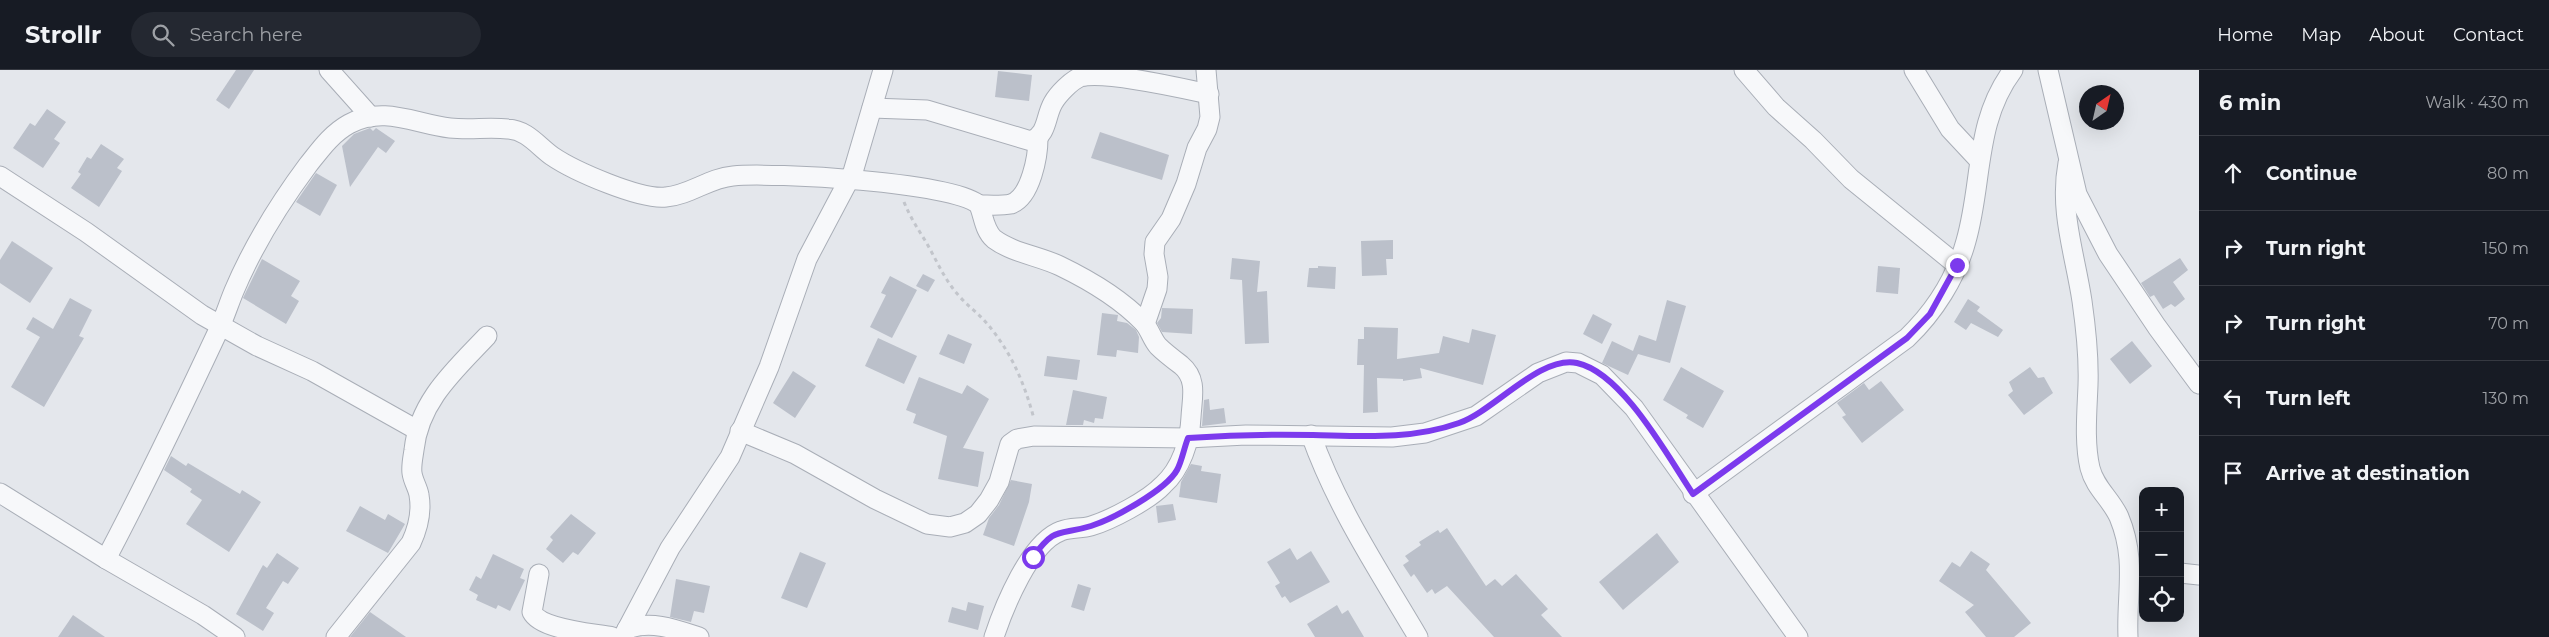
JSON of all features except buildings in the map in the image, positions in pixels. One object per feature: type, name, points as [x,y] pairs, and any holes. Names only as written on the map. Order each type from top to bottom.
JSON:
[{"type":"street","points":[[329,70],[371,117]]},
{"type":"street","points":[[621,634],[670,548],[720,475],[769,367],[807,259],[849,181],[858,159],[883,70]]},
{"type":"street","points":[[1145,324],[1157,289],[1153,248],[1171,219],[1186,184],[1197,148],[1207,129],[1210,117],[1206,70]]},
{"type":"street","points":[[1744,70],[1776,107],[1813,140],[1851,179],[1957,265]]},
{"type":"street","points":[[1914,70],[1950,129],[1978,159]]},
{"type":"street","points":[[1693,494],[1907,338],[1930,314],[1957,265],[1966,242],[1973,209],[1978,159],[1993,104],[2013,70]]},
{"type":"street","points":[[2048,70],[2063,127],[2068,162],[2077,194],[2108,254],[2157,328],[2199,384]]},
{"type":"street","points":[[106,559],[154,466],[221,326],[234,290],[255,246],[293,185],[326,142],[349,124],[381,114],[408,117],[441,127],[473,130],[510,128],[519,131],[562,162],[623,189],[644,195],[665,197],[691,191],[729,176],[777,174],[897,185],[945,192],[967,198],[979,205],[1011,204],[1026,190],[1035,165],[1038,138],[1044,130],[1053,103],[1065,88],[1081,76],[1119,76],[1209,94]]},
{"type":"street","points":[[872,108],[926,110],[1020,139],[1030,140],[1038,138]]},
{"type":"street","points":[[2068,162],[2064,186],[2068,225],[2087,336],[2087,439],[2090,468],[2096,483],[2119,516],[2137,573],[2126,606],[2128,637]]},
{"type":"street","points":[[0,176],[221,326],[312,371],[417,430]]},
{"type":"street","points":[[979,205],[986,228],[994,239],[1007,247],[1060,266],[1107,294],[1145,324],[1159,347],[1188,371],[1192,378],[1188,438],[1177,470],[1158,490],[1091,526],[1061,531],[1043,544],[1018,583],[994,637]]},
{"type":"street","points":[[336,637],[411,544],[418,529],[419,495],[412,472],[417,430],[422,415],[452,372],[487,336]]},
{"type":"street","points":[[740,431],[795,454],[875,499],[927,524],[950,527],[965,523],[978,514],[989,500],[999,482],[1010,444],[1017,439],[1034,436],[1188,438],[1246,435],[1311,435],[1392,437],[1425,433],[1458,424],[1494,405],[1544,369],[1566,362],[1578,363],[1592,369],[1607,380],[1634,408],[1661,444],[1693,494],[1798,637]]},
{"type":"street","points":[[1311,435],[1325,473],[1342,508],[1418,637]]},
{"type":"street","points":[[0,492],[106,559],[203,615],[235,637]]},
{"type":"street","points":[[2184,573],[2199,575]]},
{"type":"street","points":[[539,574],[532,612],[538,620],[566,629],[621,634],[640,624],[655,624],[699,637]]},
{"type":"path","points":[[897,185],[912,221],[926,242],[940,269],[959,297],[994,332],[1017,368],[1026,388],[1035,421],[1034,436]]},
{"type":"route","points":[[1033,557],[1043,544],[1061,531],[1091,526],[1158,490],[1177,470],[1188,438],[1246,435],[1392,437],[1425,433],[1458,424],[1476,416],[1538,373],[1551,366],[1566,362],[1578,363],[1592,369],[1613,384],[1661,444],[1693,494],[1907,338],[1930,314],[1957,265]]}]
